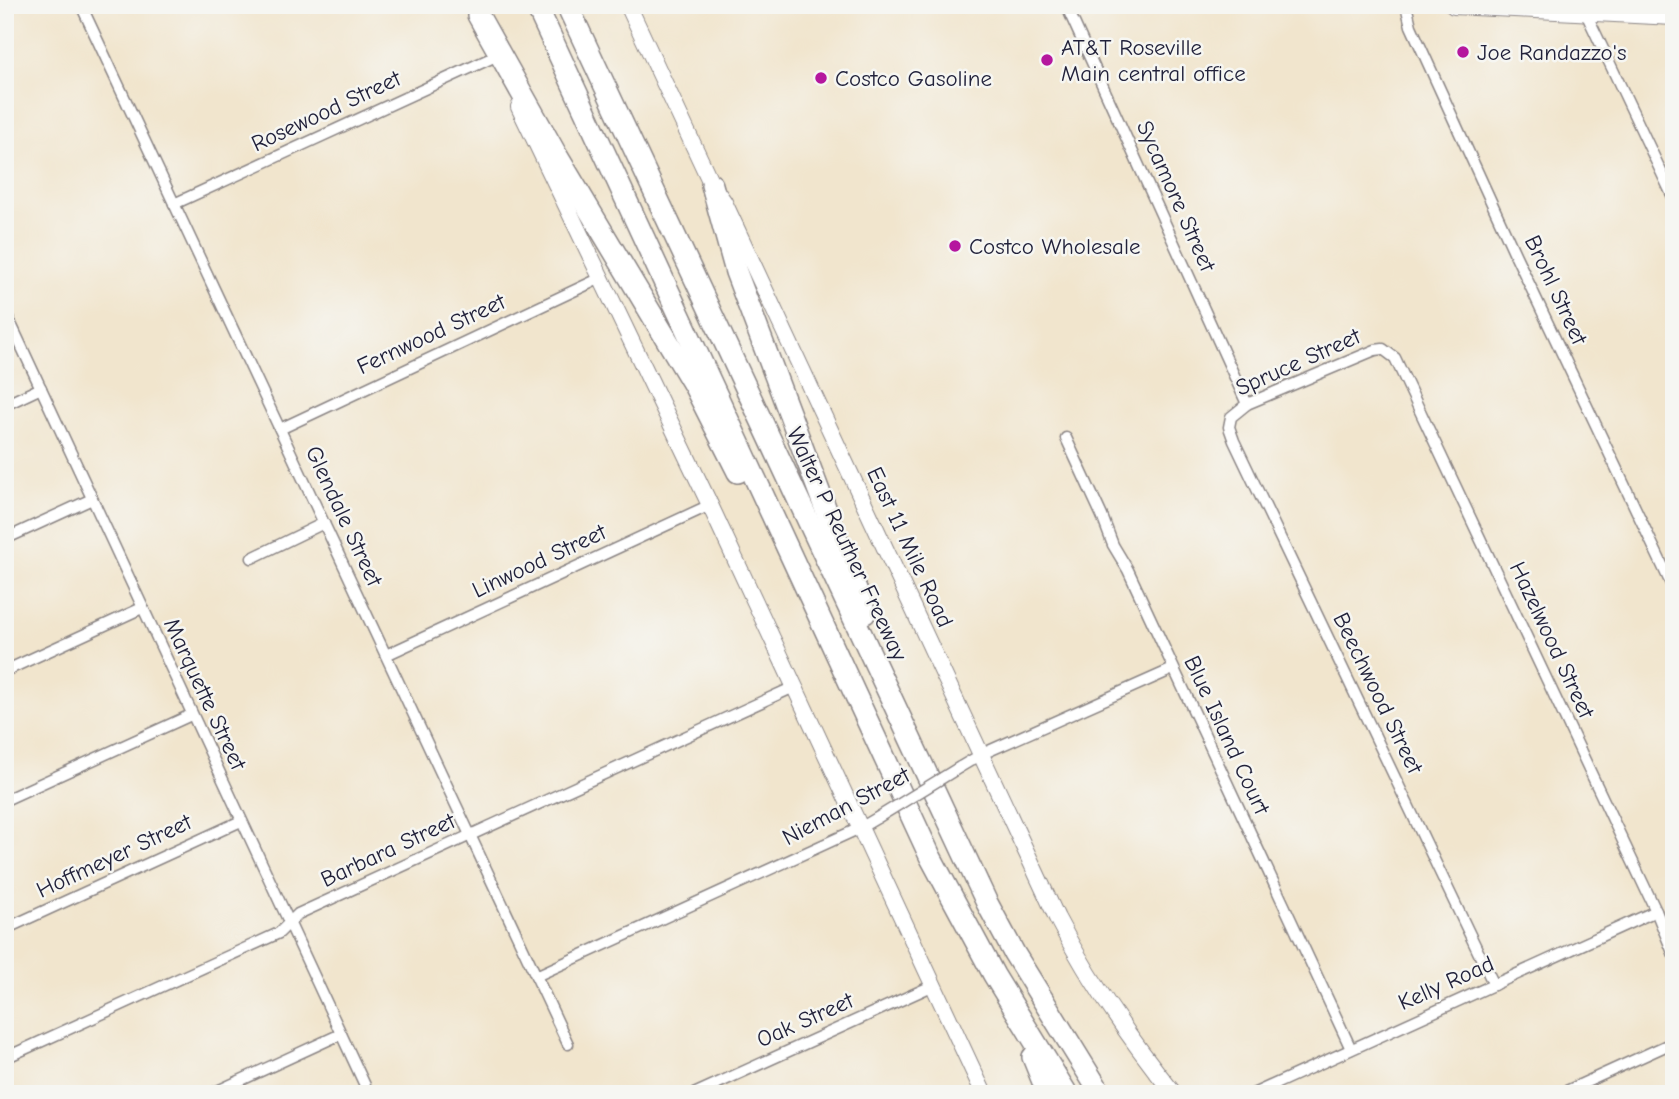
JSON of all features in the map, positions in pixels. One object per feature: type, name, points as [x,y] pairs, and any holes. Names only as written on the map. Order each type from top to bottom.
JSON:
[{"type":"highway","points":[[536,5],[944,885],[1016,1012],[1067,1094]]},
{"type":"highway","name":"Walter P Reuther Freeway","points":[[567,5],[956,838],[1003,933],[1101,1094]]},
{"type":"highway","points":[[477,10],[557,156],[694,385],[776,548],[813,605]]},
{"type":"highway","points":[[712,185],[736,272],[775,379],[880,650],[930,757],[956,838]]},
{"type":"highway","points":[[1048,1007],[1074,1036],[1116,1094]]},
{"type":"highway","points":[[1016,1012],[1048,1094]]},
{"type":"main road","name":"East 11 Mile Road","points":[[628,5],[712,185],[724,202],[1057,919],[1082,967],[1112,1014],[1174,1094]]},
{"type":"main road","points":[[1454,5],[1630,9],[1674,16]]},
{"type":"main road","points":[[477,10],[496,57],[710,505],[984,1094]]},
{"type":"street","name":"Glendale Street","points":[[81,5],[568,1044]]},
{"type":"street","name":"Sycamore Street","points":[[1066,5],[1247,404]]},
{"type":"street","name":"Brohl Street","points":[[1406,5],[1411,26],[1515,254],[1674,590]]},
{"type":"street","points":[[1585,10],[1674,199]]},
{"type":"street","name":"Rosewood Street","points":[[174,204],[496,57]]},
{"type":"street","name":"Fernwood Street","points":[[280,429],[601,278]]},
{"type":"street","name":"Marquette Street","points":[[5,311],[369,1094]]},
{"type":"street","name":"Spruce Street","points":[[1231,417],[1247,404],[1367,352],[1383,349]]},
{"type":"street","name":"Hazelwood Street","points":[[1383,349],[1395,358],[1656,911],[1674,955]]},
{"type":"street","points":[[5,405],[41,388]]},
{"type":"street","name":"Beechwood Street","points":[[1231,417],[1229,427],[1234,441],[1494,985]]},
{"type":"street","name":"Blue Island Court","points":[[1066,438],[1102,516],[1112,545],[1128,570],[1351,1049]]},
{"type":"street","points":[[5,539],[92,499]]},
{"type":"street","name":"Linwood Street","points":[[386,655],[710,505]]},
{"type":"street","points":[[252,558],[324,523]]},
{"type":"street","points":[[5,671],[142,608]]},
{"type":"street","name":"Nieman Street","points":[[536,976],[860,828],[982,754],[1173,669]]},
{"type":"street","name":"Barbara Street","points":[[5,1058],[279,933],[298,914],[794,687]]},
{"type":"street","points":[[5,800],[191,715]]},
{"type":"street","name":"Hoffmeyer Street","points":[[5,929],[241,821]]},
{"type":"street","name":"Kelly Road","points":[[1253,1094],[1656,911]]},
{"type":"street","name":"Oak Street","points":[[694,1094],[934,985]]},
{"type":"street","points":[[211,1094],[341,1034]]},
{"type":"street","points":[[1560,1094],[1674,1042]]},
{"type":"place","name":"Joe Randazzo's","points":[[1463,52]]},
{"type":"place","name":"AT&T Roseville Main central office","points":[[1047,60]]},
{"type":"place","name":"Costco Gasoline","points":[[821,78]]},
{"type":"place","name":"Costco Wholesale","points":[[955,246]]}]
